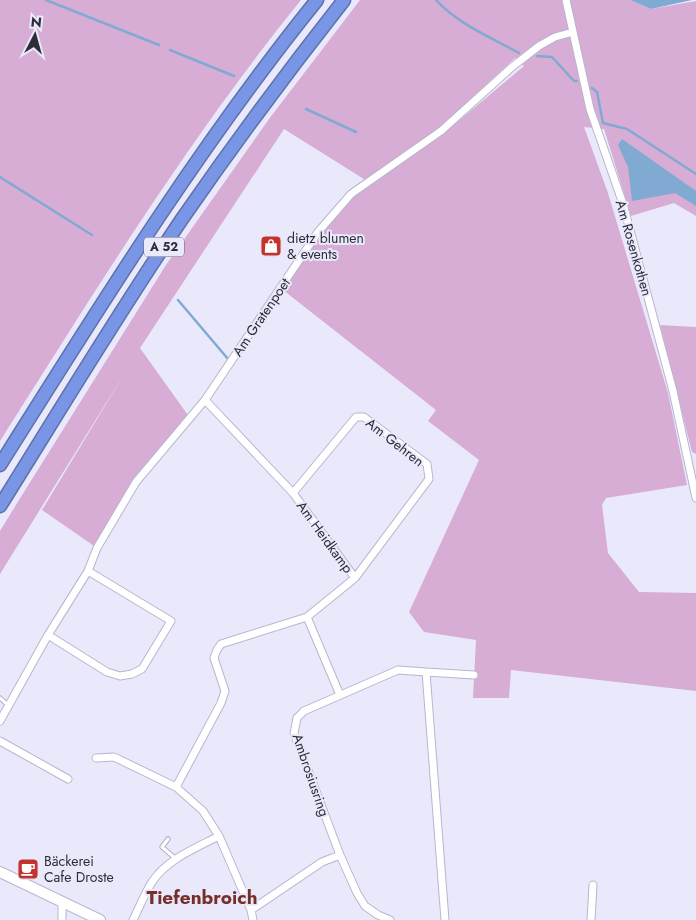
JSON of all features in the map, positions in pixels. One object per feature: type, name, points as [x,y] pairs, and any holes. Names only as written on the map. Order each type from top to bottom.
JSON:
[{"type":"highway","name":"A 52","points":[[0,465],[165,207],[227,118],[318,0]]},
{"type":"highway","name":"A 52","points":[[0,506],[114,324],[182,220],[245,128],[344,0]]},
{"type":"street","name":"Am Rosenkothen","points":[[566,0],[590,109],[623,204],[674,391],[696,498]]},
{"type":"street","name":"Am Gratenpoet","points":[[0,721],[48,635],[88,571],[97,548],[136,482],[205,400],[318,232],[351,194],[441,131],[512,67],[539,46],[555,37],[573,32]]},
{"type":"street","name":"Am Heidkamp","points":[[176,788],[226,690],[214,658],[221,644],[307,617],[356,578],[293,493],[205,400]]},
{"type":"street","name":"Am Gehren","points":[[293,493],[356,417],[364,417],[427,464],[429,479],[356,578]]},
{"type":"street","points":[[48,635],[107,672],[120,676],[132,674],[142,669],[171,621],[88,571]]},
{"type":"street","points":[[307,617],[340,695]]},
{"type":"street","name":"Ambrosiusring","points":[[390,920],[378,915],[365,906],[357,893],[340,855],[294,732],[297,718],[304,711],[398,670],[474,676]]},
{"type":"street","points":[[426,672],[444,920]]},
{"type":"street","points":[[0,741],[68,779]]},
{"type":"street","points":[[96,758],[114,756],[176,788],[203,811],[219,836],[251,910],[253,920]]},
{"type":"street","points":[[133,920],[152,881],[168,865],[219,836]]},
{"type":"street","points":[[251,910],[322,862],[340,855]]},
{"type":"street","points":[[0,872],[100,920]]},
{"type":"street","points":[[590,920],[593,885]]},
{"type":"street","points":[[62,902],[62,920]]},
{"type":"lane","points":[[0,698],[9,705]]},
{"type":"lane","points":[[168,839],[162,847],[177,859]]},
{"type":"shaded area","points":[[0,0],[301,0],[220,106],[144,216],[0,441]]},
{"type":"shaded area","points":[[360,0],[630,0],[651,9],[696,1],[696,216],[674,203],[631,216],[604,129],[584,127],[608,193],[668,393],[687,485],[606,498],[602,505],[608,553],[639,592],[696,593],[696,691],[511,670],[509,698],[473,698],[476,640],[424,632],[409,612],[479,460],[428,421],[436,410],[283,290],[322,234],[353,197],[443,134],[524,66],[515,58],[439,128],[367,181],[284,129],[140,348],[190,418],[136,482],[97,548],[42,510],[126,371],[0,574],[0,531],[166,265],[269,119]]},
{"type":"shaded area","points":[[660,325],[696,327],[696,454],[692,452]]},
{"type":"water","points":[[630,0],[692,0],[651,9]]},
{"type":"water","points":[[622,139],[696,191],[696,206],[675,193],[632,201],[628,167],[618,145]]},
{"type":"waterway","points":[[46,0],[159,45]]},
{"type":"waterway","points":[[436,0],[464,23],[519,53]]},
{"type":"waterway","points":[[170,50],[234,76]]},
{"type":"waterway","points":[[537,56],[552,57],[574,81],[577,81]]},
{"type":"waterway","points":[[592,88],[597,92],[603,123],[627,129],[696,174]]},
{"type":"waterway","points":[[306,109],[356,132]]},
{"type":"waterway","points":[[0,177],[92,235]]},
{"type":"waterway","points":[[178,300],[228,359]]},
{"type":"place","name":"dietz blumen & events","points":[[271,246]]},
{"type":"place","name":"Bäckerei Cafe Droste","points":[[28,869]]},
{"type":"district","name":"Tiefenbroich","points":[[202,897]]}]
